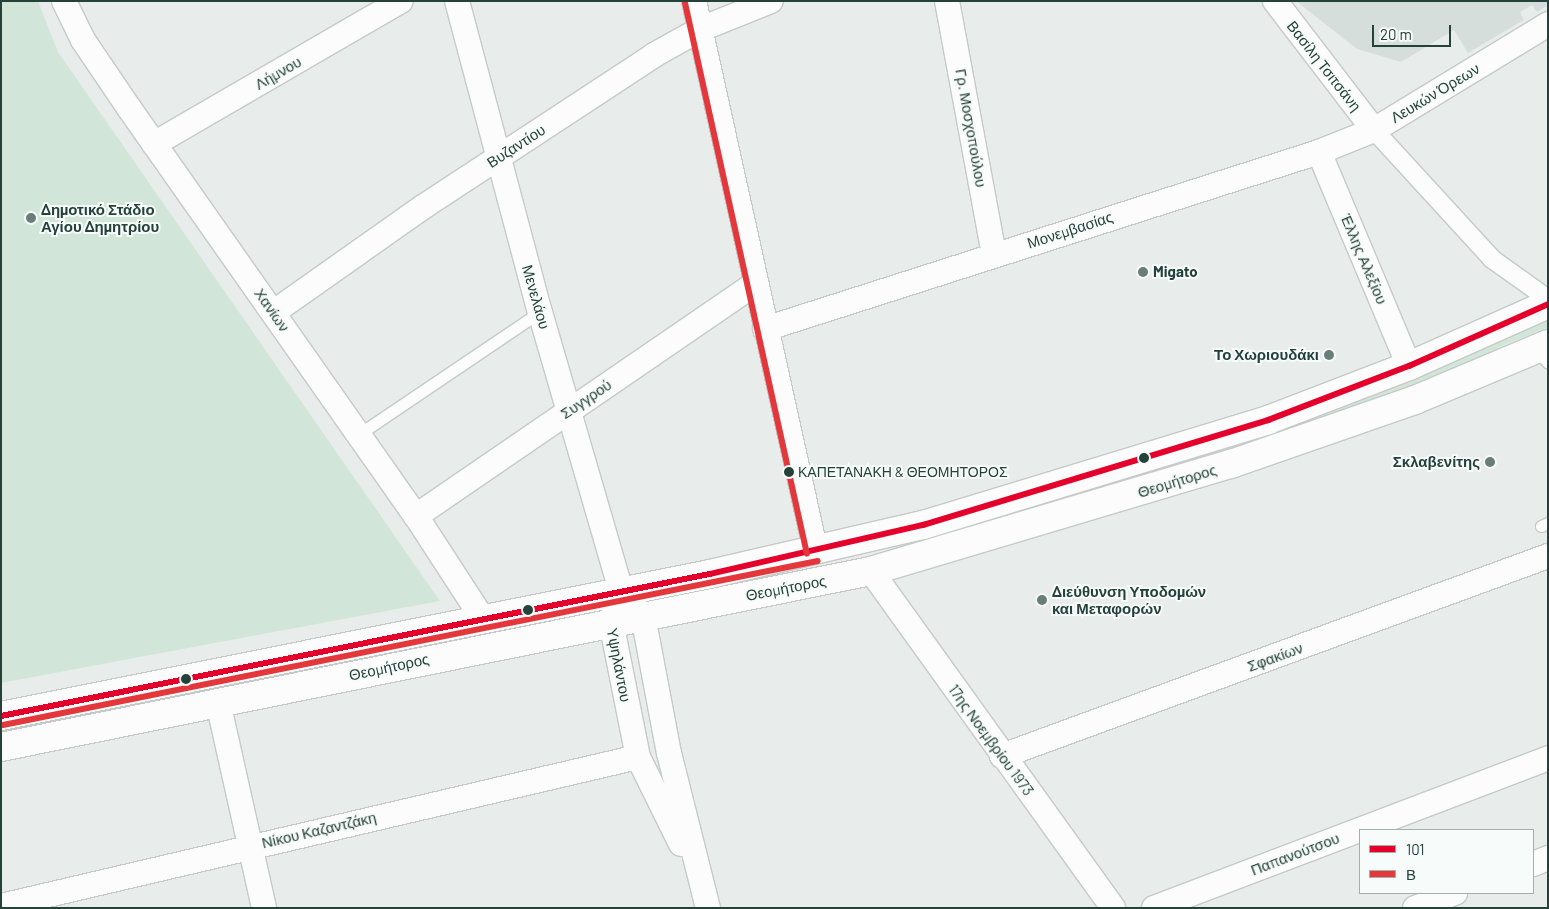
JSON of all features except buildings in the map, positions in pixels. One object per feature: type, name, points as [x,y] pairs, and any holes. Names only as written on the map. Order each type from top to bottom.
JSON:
[{"type":"street","name":"Χανίων","points":[[64,1],[83,40],[416,516],[483,619]]},
{"type":"street","name":"Λήμνου","points":[[154,144],[401,1]]},
{"type":"street","name":"Μενελάου","points":[[457,1],[497,159],[621,591]]},
{"type":"street","points":[[694,1],[765,329],[816,552]]},
{"type":"street","name":"Βυζαντίου","points":[[274,312],[497,159],[700,29],[771,1]]},
{"type":"street","name":"Γρ. Μοσχοπούλου","points":[[947,1],[994,254]]},
{"type":"street","name":"Βασίλη Τσιτσάνη","points":[[1275,1],[1374,130]]},
{"type":"street","name":"Λευκών Όρεων","points":[[1374,130],[1548,24]]},
{"type":"street","points":[[1374,130],[1492,259],[1548,299]]},
{"type":"street","name":"Μονεμβασίας","points":[[765,329],[994,254],[1319,152],[1374,130]]},
{"type":"street","name":"Έλλης Αλεξίου","points":[[1319,152],[1409,366]]},
{"type":"street","name":"Συγγρού","points":[[416,516],[756,283]]},
{"type":"street","name":"Θεομήτορος","points":[[1,716],[816,552],[1081,480],[1268,420],[1409,366],[1548,304]]},
{"type":"street","name":"Θεομήτορος","points":[[1,747],[611,622],[871,571],[1231,464],[1415,400],[1544,352]]},
{"type":"street","name":"Σφακίων","points":[[1002,756],[1548,556]]},
{"type":"street","name":"17ης Νοεμβρίου 1973","points":[[871,571],[1002,756],[1113,908]]},
{"type":"street","name":"Υψηλάντου","points":[[621,591],[643,616],[700,884],[708,908]]},
{"type":"street","name":"Υψηλάντου","points":[[621,591],[611,622],[638,757],[700,884]]},
{"type":"street","points":[[218,702],[248,846],[264,908]]},
{"type":"street","name":"Νίκου Καζαντζάκη","points":[[1,906],[248,846],[638,757]]},
{"type":"street","name":"Παπανούτσου","points":[[1362,829],[1548,758]]},
{"type":"street","name":"Παπανούτσου","points":[[1154,908],[1359,830]]},
{"type":"street","points":[[1534,864],[1548,858]]},
{"type":"street","points":[[1415,908],[1452,894]]},
{"type":"lane","points":[[358,434],[540,312]]},
{"type":"shaded area","points":[[1296,1],[1548,1],[1548,5],[1537,12],[1532,5],[1520,12],[1524,20],[1468,53],[1454,30],[1401,62],[1357,49]]},
{"type":"green space","points":[[1,1],[38,1],[58,52],[440,601],[1,683]]},
{"type":"green space","points":[[1548,321],[1548,327],[1501,346],[1474,364],[1268,439],[892,557],[879,555],[920,536],[1347,406]]},
{"type":"green space","points":[[438,641],[429,647],[1,734],[1,722]]},
{"type":"transit line","name":"Β","points":[[685,3],[807,554]]},
{"type":"transit line","name":"101","points":[[1,716],[710,574],[923,525],[1268,420],[1409,366],[1548,304]]},
{"type":"transit line","name":"Β","points":[[3,725],[818,561]]},
{"type":"place","name":"Δημοτικό Στάδιο Αγίου Δημητρίου","points":[[31,218]]},
{"type":"place","name":"Migato","points":[[1143,272]]},
{"type":"place","name":"Το Χωριουδάκι","points":[[1329,355]]},
{"type":"place","name":"Σκλαβενίτης","points":[[1490,462]]},
{"type":"place","name":"ΚΑΠΕΤΑΝΑΚΗ & ΘΕΟΜΗΤΟΡΟΣ","points":[[789,472]]},
{"type":"place","name":"Διεύθυνση Υποδομών και Μεταφορών","points":[[1042,600]]}]
